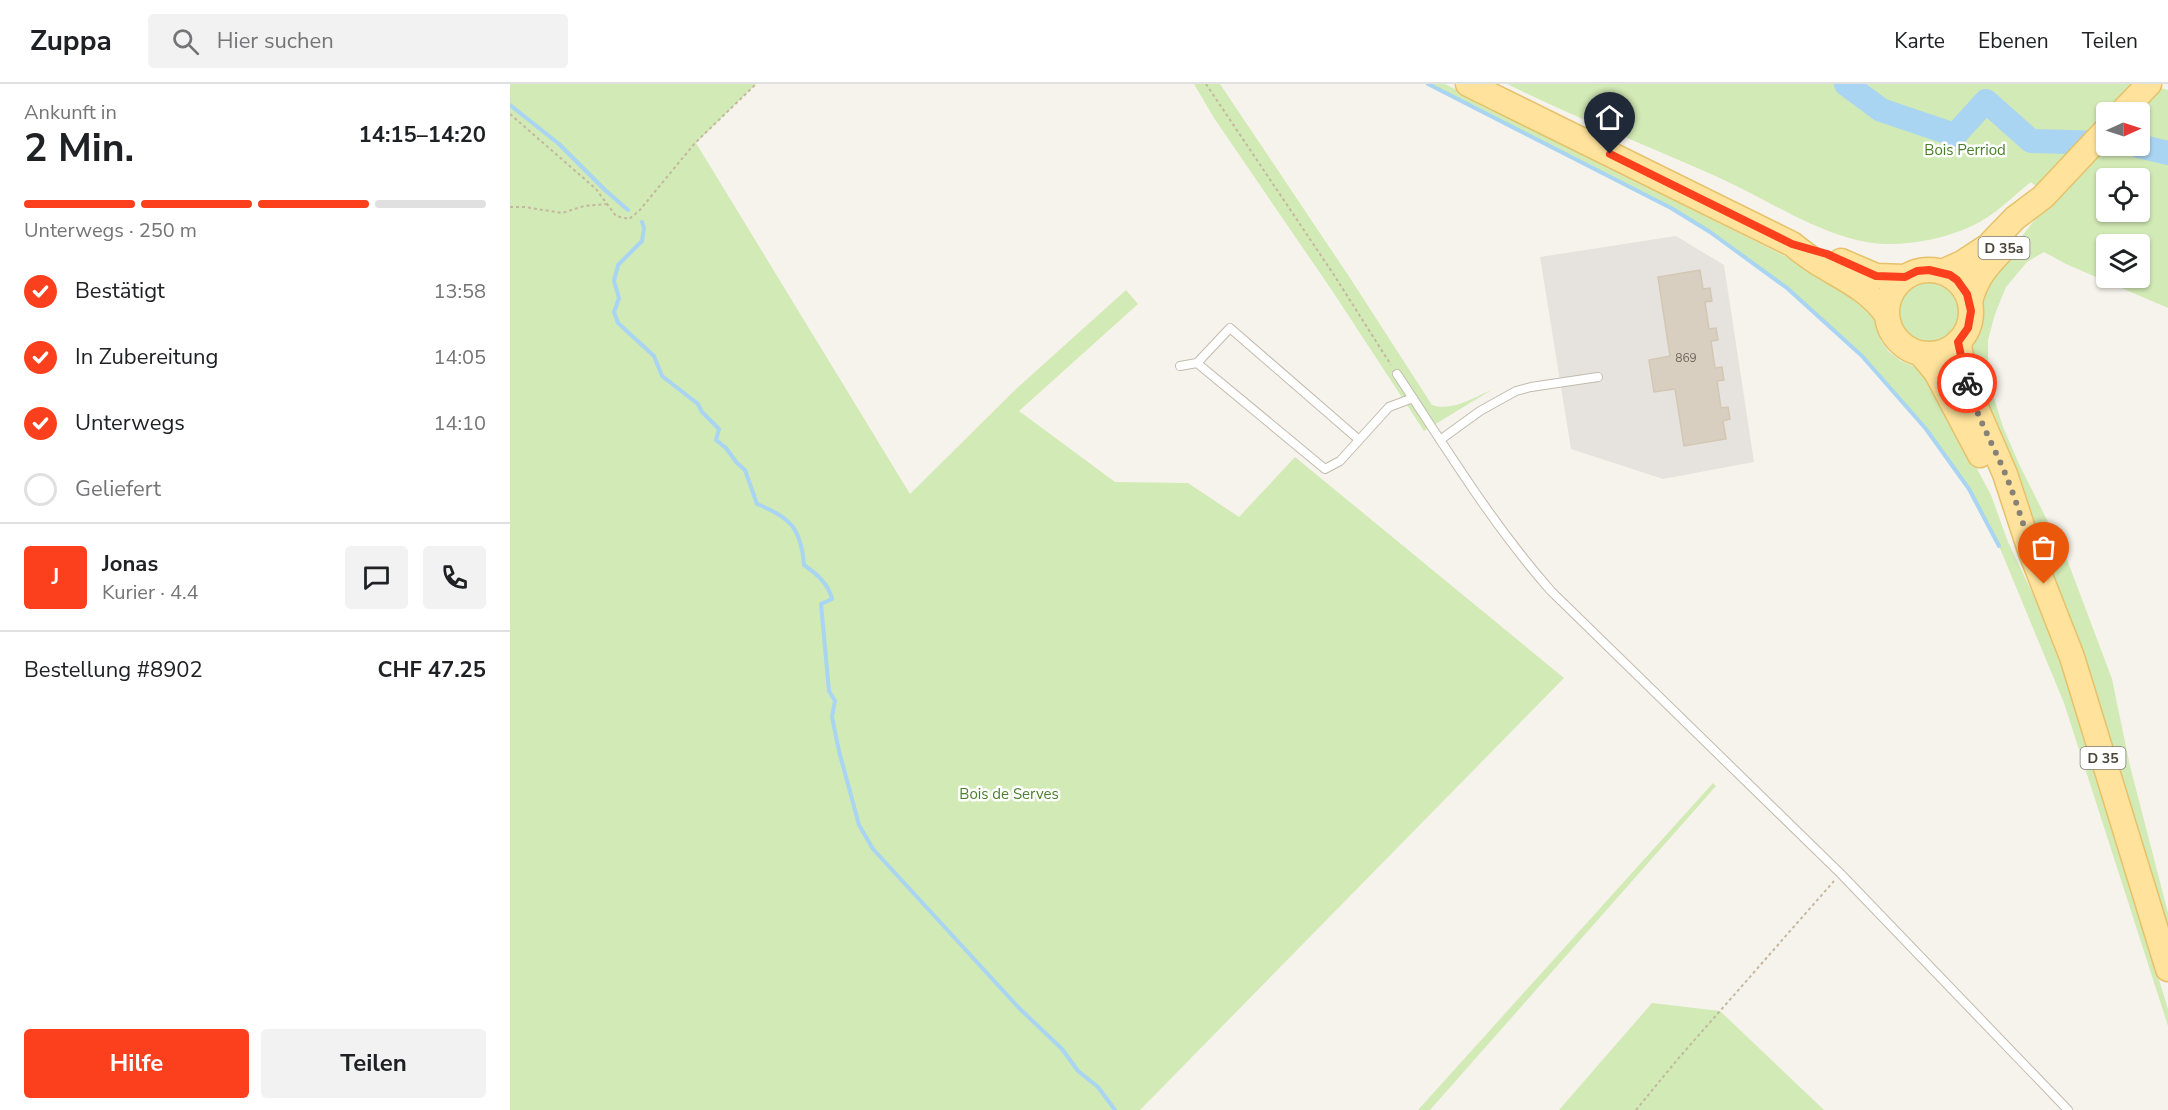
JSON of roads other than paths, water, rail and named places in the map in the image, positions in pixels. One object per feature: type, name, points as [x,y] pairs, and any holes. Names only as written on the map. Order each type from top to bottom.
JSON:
[{"type":"main road","points":[[1468,84],[1792,244],[1822,266],[1863,289],[1879,303],[1887,315],[1895,337],[1906,348],[1921,354],[1941,352],[1958,342],[1968,328],[1970,302],[1967,294],[1957,280],[1942,272],[1923,270],[1905,277],[1876,276],[1827,254],[1792,244]]},
{"type":"main road","points":[[2132,102],[2149,84]]},
{"type":"main road","name":"D 35a","points":[[1970,302],[1974,286],[1980,275],[2024,227],[2043,197],[2096,140]]},
{"type":"main road","name":"D 35a","points":[[1942,272],[1962,263],[1988,246],[2015,218],[2043,197]]},
{"type":"main road","points":[[1887,315],[1890,296],[1905,277]]},
{"type":"main road","name":"D 35","points":[[1958,342],[1969,391],[2005,474],[2030,550],[2076,668],[2168,969]]},
{"type":"main road","name":"D 35","points":[[1921,354],[1936,372],[2030,550]]},
{"type":"lane","points":[[1180,366],[1197,363],[1230,328],[1358,439]]},
{"type":"lane","points":[[1197,363],[1325,469],[1340,460],[1389,407],[1413,398]]},
{"type":"lane","points":[[1397,374],[1499,527],[1551,591],[1841,874],[2068,1110]]},
{"type":"lane","points":[[1440,440],[1480,411],[1516,391],[1598,377]]},
{"type":"waterway","points":[[1428,84],[1671,208],[1710,232],[1787,288],[1862,356],[1926,429],[1969,489],[1999,546]]},
{"type":"waterway","points":[[1846,84],[1881,110],[1955,135],[1986,101],[2031,141],[2096,143]]},
{"type":"waterway","points":[[510,105],[559,144],[628,210]]},
{"type":"waterway","points":[[2150,149],[2168,153]]},
{"type":"waterway","points":[[642,222],[644,228],[642,241],[618,265],[614,281],[619,298],[614,312],[618,323],[654,356],[662,376],[698,404],[702,412],[719,429],[716,440],[745,470],[757,504],[786,519],[792,526],[800,542],[804,565],[828,589],[832,599],[821,604],[829,691],[835,701],[832,717],[859,825],[873,849],[1018,1007],[1062,1049],[1078,1071],[1098,1087],[1115,1110]]},
{"type":"park label","name":"Bois Perriod","points":[[1965,150]]},
{"type":"park label","name":"Bois de Serves","points":[[1009,794]]}]
